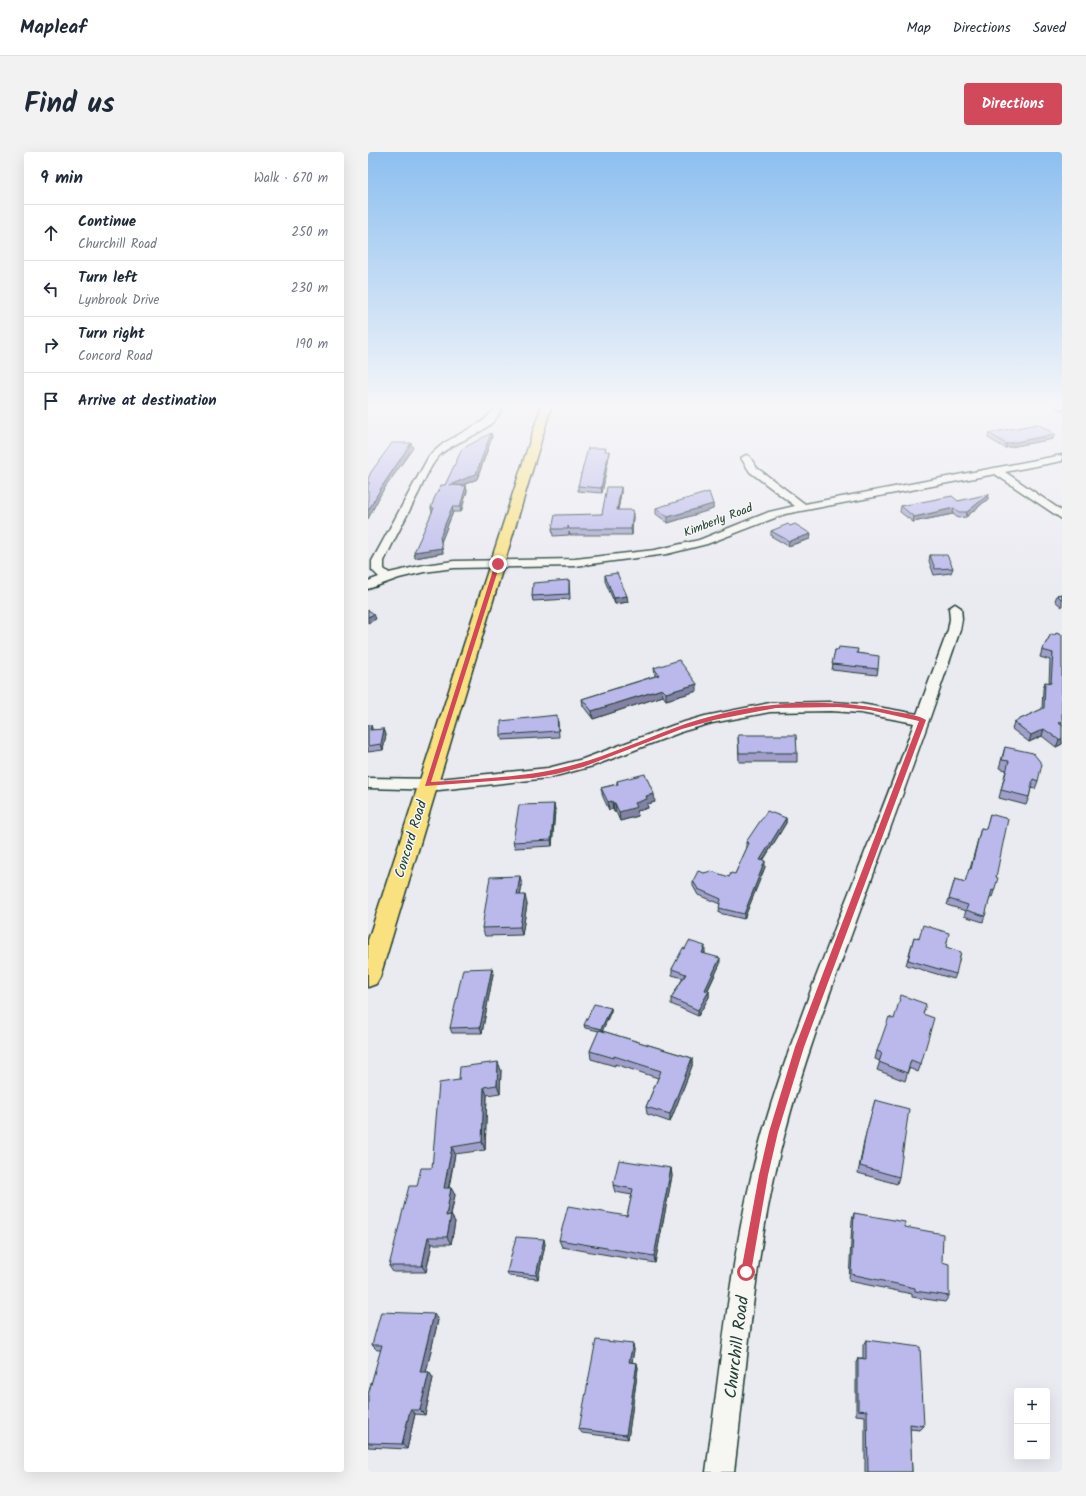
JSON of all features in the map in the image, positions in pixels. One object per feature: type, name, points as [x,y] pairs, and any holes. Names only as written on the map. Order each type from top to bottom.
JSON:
[{"type":"main road","name":"Concord Road","points":[[368,977],[528,466]]},
{"type":"street","points":[[386,577],[378,570],[378,561],[428,466]]},
{"type":"street","points":[[750,466],[753,470],[803,507]]},
{"type":"street","name":"Kimberly Road","points":[[368,585],[386,577],[425,568],[498,564],[578,563],[657,553],[704,542],[752,521],[803,507],[1024,466]]},
{"type":"street","points":[[997,471],[1062,516]]},
{"type":"street","name":"Churchill Road","points":[[720,1472],[746,1272],[764,1175],[774,1132],[800,1047],[923,720],[954,630],[956,619],[955,608]]},
{"type":"street","points":[[368,783],[427,785],[533,776],[556,772],[581,766],[680,728],[714,718],[776,706],[838,705],[876,710],[923,720]]},
{"type":"building","points":[[376,466],[396,466],[368,511],[368,485],[370,483],[368,483],[368,479]]},
{"type":"building","points":[[454,466],[479,466],[476,474],[450,485],[466,486],[460,507],[452,507],[440,537],[442,548],[414,552],[434,508],[431,508],[434,499],[441,485],[445,485]]},
{"type":"building","points":[[583,466],[606,466],[601,488],[578,486]]},
{"type":"building","points":[[607,487],[621,487],[617,510],[633,510],[631,529],[569,529],[568,526],[568,529],[552,529],[555,515],[602,514]]},
{"type":"building","points":[[709,492],[713,504],[668,517],[656,508]]},
{"type":"building","points":[[989,494],[967,512],[959,512],[954,508],[914,517],[901,506],[952,496],[958,501]]},
{"type":"building","points":[[788,524],[790,526],[795,524],[811,534],[789,541],[771,531]]},
{"type":"building","points":[[930,555],[947,555],[953,568],[935,569]]},
{"type":"building","points":[[617,573],[627,596],[614,598],[605,575]]},
{"type":"building","points":[[569,580],[569,594],[532,596],[533,583]]},
{"type":"building","points":[[1062,594],[1062,600],[1057,595]]},
{"type":"building","points":[[368,610],[374,614],[368,617]]},
{"type":"building","points":[[1056,633],[1062,635],[1062,721],[1058,723],[1062,725],[1062,738],[1059,740],[1044,729],[1031,735],[1014,722],[1044,708],[1045,682],[1051,683],[1053,653],[1042,650],[1051,634],[1055,635]]},
{"type":"building","points":[[839,647],[858,649],[857,653],[879,656],[878,669],[832,664],[835,650],[838,650]]},
{"type":"building","points":[[679,660],[697,684],[666,693],[662,689],[592,711],[582,699],[659,675],[654,668]]},
{"type":"building","points":[[557,715],[558,731],[501,735],[501,721]]},
{"type":"building","points":[[368,725],[371,725],[370,730],[384,729],[381,744],[368,746]]},
{"type":"building","points":[[738,735],[796,735],[797,753],[739,753]]},
{"type":"building","points":[[1005,747],[1033,753],[1042,764],[1038,781],[1033,779],[1029,797],[1001,790],[1009,761],[1002,760]]},
{"type":"building","points":[[645,774],[654,794],[646,796],[647,799],[635,803],[637,807],[619,812],[615,803],[612,801],[608,802],[601,788],[618,784],[617,781]]},
{"type":"building","points":[[554,804],[551,840],[513,842],[519,805]]},
{"type":"building","points":[[767,811],[786,818],[760,860],[765,861],[744,914],[719,908],[721,899],[698,889],[693,881],[698,871],[704,873],[711,871],[729,877],[731,873],[735,874],[749,843],[746,842]]},
{"type":"building","points":[[990,814],[1008,819],[996,877],[998,878],[994,891],[992,890],[985,916],[966,910],[968,905],[949,899],[955,879],[965,882],[969,869],[971,869],[981,828],[986,829]]},
{"type":"building","points":[[520,876],[517,895],[525,895],[520,927],[482,928],[490,877]]},
{"type":"building","points":[[923,925],[949,933],[946,947],[961,952],[956,974],[908,960],[914,937],[919,939]]},
{"type":"building","points":[[689,941],[705,946],[702,953],[720,958],[705,990],[709,991],[698,1010],[671,998],[686,974],[672,969],[683,948],[685,949]]},
{"type":"building","points":[[492,968],[480,1027],[450,1028],[463,969]]},
{"type":"building","points":[[901,995],[926,1004],[923,1014],[934,1018],[921,1064],[911,1060],[907,1073],[879,1062],[882,1053],[877,1051],[889,1017],[894,1019]]},
{"type":"building","points":[[594,1004],[611,1008],[601,1029],[584,1025]]},
{"type":"building","points":[[599,1030],[692,1058],[670,1114],[646,1107],[661,1071],[614,1056],[614,1058],[590,1051]]},
{"type":"building","points":[[498,1062],[497,1085],[484,1087],[482,1142],[452,1147],[444,1188],[451,1188],[446,1216],[451,1215],[447,1237],[428,1237],[422,1266],[389,1266],[409,1186],[417,1186],[421,1168],[432,1168],[439,1083],[459,1080],[460,1067]]},
{"type":"building","points":[[875,1100],[909,1109],[899,1177],[860,1166],[866,1133]]},
{"type":"building","points":[[619,1160],[671,1168],[654,1256],[559,1240],[568,1206],[627,1216],[633,1189],[613,1185]]},
{"type":"building","points":[[854,1213],[905,1222],[905,1227],[943,1234],[942,1262],[949,1264],[949,1296],[915,1291],[915,1288],[851,1274]]},
{"type":"building","points":[[516,1237],[544,1239],[536,1275],[507,1272]]},
{"type":"building","points":[[381,1312],[434,1314],[420,1372],[429,1372],[420,1410],[410,1410],[402,1444],[368,1443],[368,1395],[382,1345],[372,1345]]},
{"type":"building","points":[[596,1340],[633,1344],[629,1362],[637,1363],[626,1435],[579,1429]]},
{"type":"building","points":[[866,1340],[920,1347],[924,1426],[910,1424],[912,1472],[868,1472],[867,1411],[858,1410],[858,1358],[866,1359]]},
{"type":"route","points":[[498,564],[427,785],[533,776],[556,772],[581,766],[680,728],[744,711],[776,706],[838,705],[895,713],[923,720],[800,1047],[774,1132],[764,1175],[746,1272]]}]
